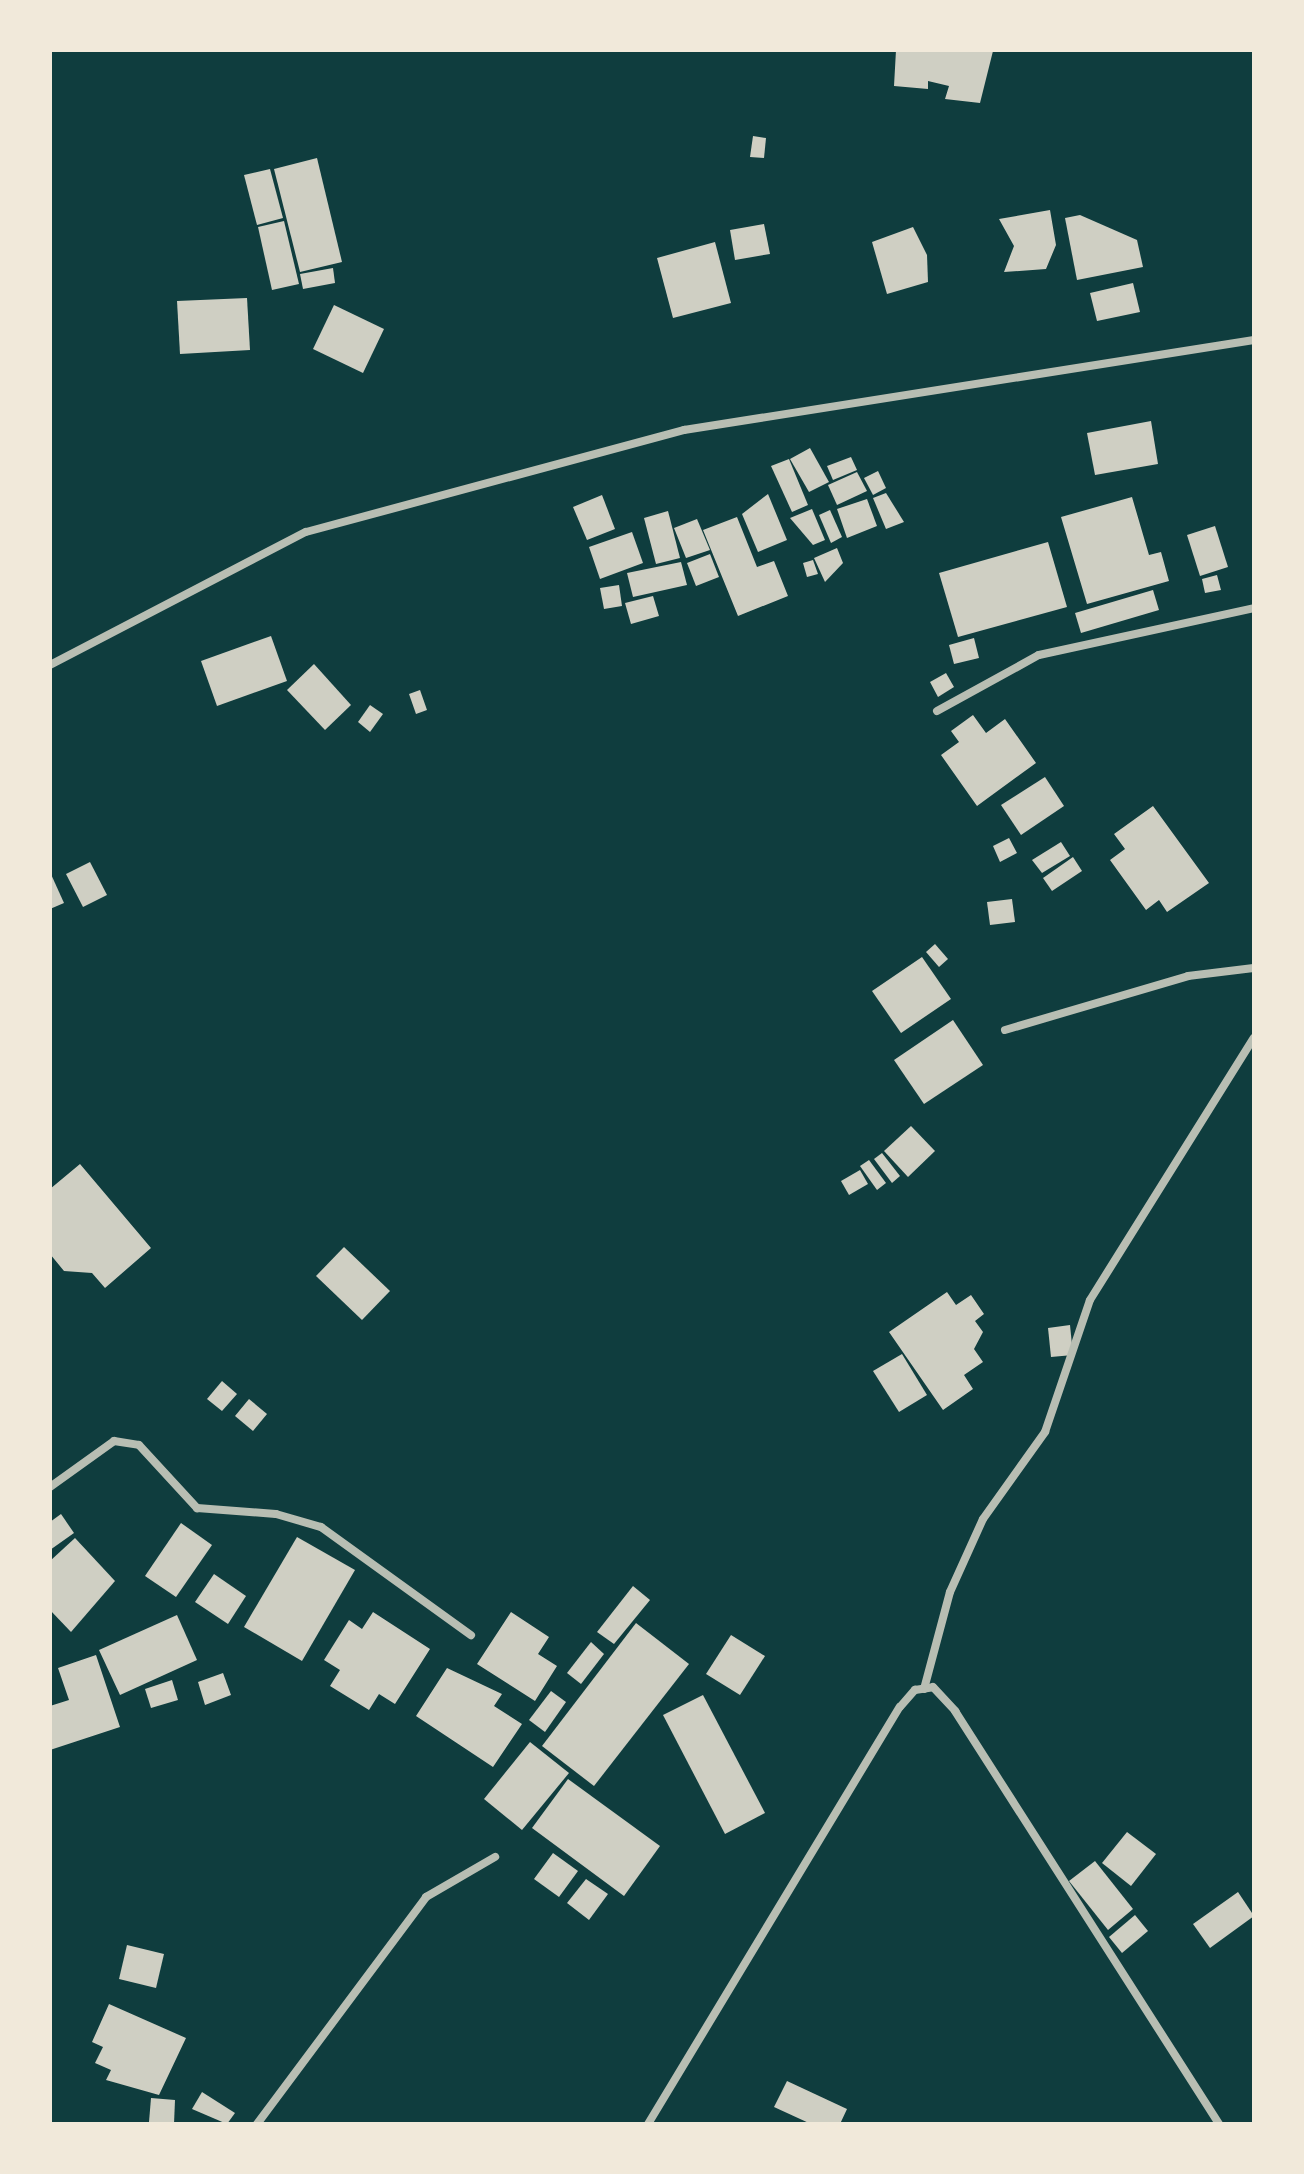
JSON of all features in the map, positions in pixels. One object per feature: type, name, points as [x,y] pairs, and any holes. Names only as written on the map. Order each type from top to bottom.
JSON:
[{"type":"street","points":[[50,665],[306,532],[684,430],[1254,340]]},
{"type":"street","points":[[937,711],[1039,655],[1254,608]]},
{"type":"street","points":[[1005,1030],[1188,976],[1254,968]]},
{"type":"street","points":[[648,2124],[900,1707],[924,1689],[950,1592],[983,1519],[1045,1432],[1090,1300],[1254,1038]]},
{"type":"street","points":[[50,1487],[114,1441],[139,1445],[197,1508],[276,1514],[321,1527],[471,1635]]},
{"type":"street","points":[[924,1689],[944,1694],[1219,2124]]},
{"type":"street","points":[[257,2124],[426,1897],[495,1857]]},
{"type":"building","points":[[896,50],[993,51],[980,103],[945,99],[949,86],[928,81],[928,89],[894,86]]},
{"type":"building","points":[[753,136],[766,138],[764,158],[750,157]]},
{"type":"building","points":[[317,158],[342,262],[300,272],[274,169]]},
{"type":"building","points":[[270,169],[283,218],[257,225],[244,175]]},
{"type":"building","points":[[1050,210],[1056,245],[1046,269],[1004,272],[1014,246],[999,219]]},
{"type":"building","points":[[1080,215],[1137,240],[1143,267],[1077,280],[1065,218]]},
{"type":"building","points":[[284,221],[299,284],[272,290],[258,227]]},
{"type":"building","points":[[764,224],[770,254],[735,260],[730,230]]},
{"type":"building","points":[[913,227],[927,255],[928,282],[887,294],[872,242]]},
{"type":"building","points":[[715,242],[731,303],[673,318],[657,258]]},
{"type":"building","points":[[333,268],[335,283],[303,289],[300,274]]},
{"type":"building","points":[[1133,283],[1140,312],[1097,321],[1090,293]]},
{"type":"building","points":[[247,298],[250,350],[180,354],[177,301]]},
{"type":"building","points":[[334,305],[384,329],[363,373],[313,349]]},
{"type":"building","points":[[1151,421],[1158,464],[1095,475],[1087,433]]},
{"type":"building","points":[[810,448],[829,482],[809,492],[790,459]]},
{"type":"building","points":[[851,457],[857,470],[833,480],[827,466]]},
{"type":"building","points":[[789,459],[808,505],[792,512],[771,466]]},
{"type":"building","points":[[878,471],[886,488],[873,495],[864,478]]},
{"type":"building","points":[[857,472],[867,491],[837,505],[828,485]]},
{"type":"building","points":[[886,493],[904,522],[886,529],[873,498]]},
{"type":"building","points":[[768,494],[787,540],[758,552],[742,514]]},
{"type":"building","points":[[602,495],[615,529],[587,540],[573,507]]},
{"type":"building","points":[[1132,497],[1149,555],[1161,552],[1169,581],[1087,604],[1061,517]]},
{"type":"building","points":[[867,499],[877,526],[847,538],[837,509]]},
{"type":"building","points":[[812,509],[825,540],[813,545],[790,518]]},
{"type":"building","points":[[830,510],[842,537],[831,543],[819,515]]},
{"type":"building","points":[[668,511],[680,558],[656,564],[644,518]]},
{"type":"building","points":[[737,517],[757,567],[774,561],[788,596],[738,616],[703,530]]},
{"type":"building","points":[[697,519],[710,550],[686,558],[674,528]]},
{"type":"building","points":[[1215,526],[1228,567],[1200,576],[1187,535]]},
{"type":"building","points":[[632,532],[643,563],[600,579],[589,547]]},
{"type":"building","points":[[1048,542],[1067,607],[958,637],[939,573]]},
{"type":"building","points":[[837,548],[843,563],[825,582],[814,558]]},
{"type":"building","points":[[710,554],[719,577],[696,586],[687,563]]},
{"type":"building","points":[[813,560],[818,574],[807,577],[803,563]]},
{"type":"building","points":[[681,562],[687,585],[633,597],[627,573]]},
{"type":"building","points":[[1217,575],[1221,590],[1205,593],[1202,579]]},
{"type":"building","points":[[619,585],[622,606],[604,609],[600,588]]},
{"type":"building","points":[[1153,590],[1159,610],[1081,633],[1075,613]]},
{"type":"building","points":[[653,596],[659,616],[631,624],[625,603]]},
{"type":"building","points":[[271,636],[287,681],[217,706],[201,661]]},
{"type":"building","points":[[974,638],[979,658],[954,664],[949,645]]},
{"type":"building","points":[[314,664],[351,705],[325,730],[287,690]]},
{"type":"building","points":[[946,673],[954,687],[938,697],[930,682]]},
{"type":"building","points":[[420,690],[427,710],[416,714],[409,694]]},
{"type":"building","points":[[370,705],[383,714],[370,732],[358,722]]},
{"type":"building","points":[[973,715],[986,733],[1005,719],[1036,763],[977,806],[941,755],[959,742],[951,731]]},
{"type":"building","points":[[1045,777],[1064,806],[1021,835],[1001,805]]},
{"type":"building","points":[[1153,806],[1209,883],[1167,912],[1159,900],[1146,910],[1110,860],[1125,849],[1114,834]]},
{"type":"building","points":[[1009,838],[1017,853],[1000,862],[993,846]]},
{"type":"building","points":[[1061,842],[1070,856],[1042,873],[1032,860]]},
{"type":"building","points":[[1073,857],[1082,871],[1052,891],[1043,878]]},
{"type":"building","points":[[90,862],[107,895],[83,907],[66,874]]},
{"type":"building","points":[[50,872],[64,903],[50,909]]},
{"type":"building","points":[[1012,899],[1015,922],[990,925],[987,902]]},
{"type":"building","points":[[935,944],[948,959],[939,967],[926,952]]},
{"type":"building","points":[[922,957],[951,999],[901,1033],[872,991]]},
{"type":"building","points":[[953,1020],[983,1065],[924,1104],[894,1060]]},
{"type":"building","points":[[911,1126],[935,1151],[908,1177],[884,1151]]},
{"type":"building","points":[[882,1153],[900,1176],[892,1183],[874,1159]]},
{"type":"building","points":[[869,1160],[886,1183],[877,1190],[860,1166]]},
{"type":"building","points":[[80,1164],[151,1248],[105,1288],[92,1273],[64,1271],[50,1254],[50,1189]]},
{"type":"building","points":[[860,1170],[868,1184],[849,1195],[841,1181]]},
{"type":"building","points":[[344,1247],[390,1291],[362,1320],[316,1276]]},
{"type":"building","points":[[947,1292],[956,1305],[971,1295],[984,1314],[975,1321],[983,1332],[974,1349],[983,1362],[964,1375],[973,1389],[943,1410],[889,1332]]},
{"type":"building","points":[[1070,1325],[1073,1355],[1051,1357],[1048,1328]]},
{"type":"building","points":[[902,1354],[927,1395],[899,1412],[873,1371]]},
{"type":"building","points":[[222,1381],[237,1394],[222,1411],[207,1399]]},
{"type":"building","points":[[249,1399],[267,1414],[253,1431],[235,1416]]},
{"type":"building","points":[[61,1514],[74,1533],[50,1550],[50,1522]]},
{"type":"building","points":[[181,1523],[212,1545],[176,1597],[145,1576]]},
{"type":"building","points":[[297,1537],[355,1570],[302,1661],[244,1627]]},
{"type":"building","points":[[75,1538],[115,1581],[71,1632],[50,1610],[50,1561]]},
{"type":"building","points":[[214,1574],[246,1596],[228,1624],[195,1602]]},
{"type":"building","points":[[633,1586],[650,1600],[614,1644],[597,1632]]},
{"type":"building","points":[[373,1612],[430,1649],[395,1704],[379,1694],[369,1710],[330,1686],[340,1670],[324,1660],[349,1620],[362,1629]]},
{"type":"building","points":[[511,1612],[549,1637],[538,1654],[557,1666],[535,1701],[477,1664]]},
{"type":"building","points":[[177,1615],[197,1660],[120,1695],[99,1650]]},
{"type":"building","points":[[636,1623],[689,1664],[594,1786],[542,1746]]},
{"type":"building","points":[[731,1635],[765,1656],[740,1695],[706,1674]]},
{"type":"building","points":[[591,1642],[604,1654],[581,1684],[567,1673]]},
{"type":"building","points":[[96,1655],[120,1727],[50,1750],[50,1706],[69,1700],[58,1668]]},
{"type":"building","points":[[447,1668],[502,1694],[494,1706],[522,1724],[493,1767],[416,1716]]},
{"type":"building","points":[[223,1673],[231,1695],[205,1705],[198,1682]]},
{"type":"building","points":[[172,1680],[178,1700],[151,1708],[145,1689]]},
{"type":"building","points":[[551,1691],[566,1702],[545,1732],[529,1720]]},
{"type":"building","points":[[703,1695],[765,1813],[725,1834],[663,1715]]},
{"type":"building","points":[[530,1742],[569,1773],[522,1830],[484,1799]]},
{"type":"building","points":[[568,1779],[660,1846],[624,1896],[532,1828]]},
{"type":"building","points":[[1127,1832],[1156,1854],[1131,1886],[1102,1863]]},
{"type":"building","points":[[553,1853],[578,1871],[559,1897],[534,1879]]},
{"type":"building","points":[[1095,1861],[1133,1909],[1108,1930],[1069,1881]]},
{"type":"building","points":[[586,1879],[608,1894],[589,1920],[567,1903]]},
{"type":"building","points":[[1238,1892],[1254,1916],[1210,1948],[1193,1924]]},
{"type":"building","points":[[1135,1915],[1148,1931],[1122,1953],[1109,1937]]},
{"type":"building","points":[[127,1945],[164,1954],[156,1988],[119,1979]]},
{"type":"building","points":[[109,2004],[186,2038],[159,2095],[106,2080],[111,2070],[95,2063],[103,2047],[92,2042]]},
{"type":"building","points":[[787,2081],[847,2109],[840,2124],[811,2124],[774,2107]]},
{"type":"building","points":[[202,2092],[235,2113],[227,2124],[192,2109]]},
{"type":"building","points":[[151,2098],[175,2100],[174,2124],[149,2122]]}]
